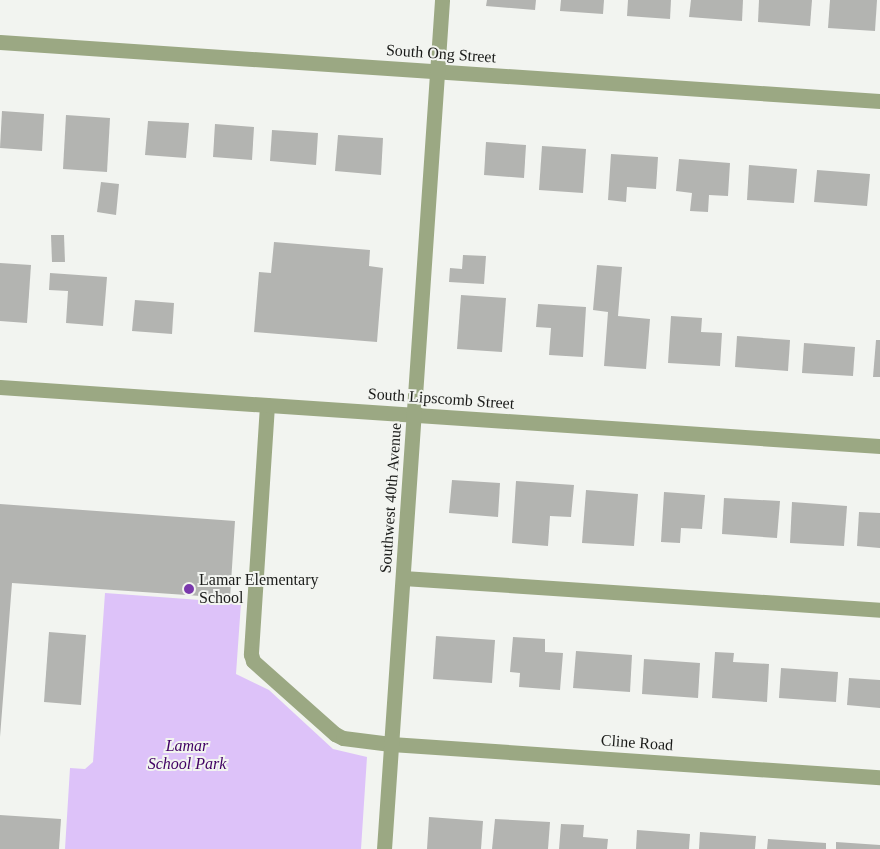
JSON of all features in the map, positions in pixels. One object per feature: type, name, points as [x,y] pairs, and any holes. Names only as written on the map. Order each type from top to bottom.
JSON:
[{"type":"street","name":"Southwest 40th Avenue","points":[[384,849],[442,0]]},
{"type":"street","name":"South Ong Street","points":[[0,42],[880,101]]},
{"type":"street","name":"South Lipscomb Street","points":[[0,387],[880,446]]},
{"type":"street","name":"Cline Road","points":[[267,405],[251,654],[253,661],[335,734],[343,738],[391,744],[880,777]]},
{"type":"street","points":[[403,578],[880,610]]},
{"type":"green space","name":"Lamar School Park","points":[[105,593],[241,603],[236,674],[269,690],[333,749],[367,757],[361,849],[65,849],[70,768],[85,769],[93,762]]},
{"type":"building","points":[[487,0],[536,0],[535,10],[486,6]]},
{"type":"building","points":[[561,0],[604,0],[603,14],[560,11]]},
{"type":"building","points":[[628,0],[671,0],[670,19],[627,16]]},
{"type":"building","points":[[691,0],[743,0],[742,21],[689,17]]},
{"type":"building","points":[[759,0],[812,0],[810,26],[758,22]]},
{"type":"building","points":[[830,0],[877,0],[875,31],[828,28]]},
{"type":"building","points":[[2,111],[44,114],[42,151],[0,148]]},
{"type":"building","points":[[66,115],[110,118],[107,172],[63,169]]},
{"type":"building","points":[[148,121],[189,123],[186,158],[145,155]]},
{"type":"building","points":[[215,124],[254,127],[252,160],[213,157]]},
{"type":"building","points":[[272,130],[318,133],[316,165],[270,161]]},
{"type":"building","points":[[338,135],[383,138],[381,175],[335,171]]},
{"type":"building","points":[[486,142],[526,145],[524,178],[484,175]]},
{"type":"building","points":[[542,146],[586,149],[583,193],[539,190]]},
{"type":"building","points":[[611,154],[658,157],[656,189],[627,187],[626,202],[608,200]]},
{"type":"building","points":[[679,159],[730,163],[728,196],[709,195],[708,212],[690,211],[692,193],[676,191]]},
{"type":"building","points":[[749,165],[797,169],[794,203],[747,200]]},
{"type":"building","points":[[817,170],[870,174],[867,206],[814,202]]},
{"type":"building","points":[[101,182],[119,184],[116,215],[97,212]]},
{"type":"building","points":[[51,235],[64,235],[65,262],[52,262]]},
{"type":"building","points":[[274,242],[370,250],[369,266],[383,268],[377,342],[254,332],[259,272],[271,273]]},
{"type":"building","points":[[463,255],[486,256],[484,284],[449,282],[450,268],[462,269]]},
{"type":"building","points":[[0,263],[31,265],[27,323],[0,321]]},
{"type":"building","points":[[597,265],[622,267],[618,316],[650,319],[646,369],[604,366],[608,312],[593,310]]},
{"type":"building","points":[[50,273],[107,277],[103,326],[66,323],[68,291],[49,290]]},
{"type":"building","points":[[461,295],[506,298],[502,352],[457,349]]},
{"type":"building","points":[[135,300],[174,303],[172,334],[132,331]]},
{"type":"building","points":[[538,304],[586,307],[583,357],[549,355],[551,328],[536,327]]},
{"type":"building","points":[[671,316],[702,318],[701,332],[722,333],[720,366],[668,363]]},
{"type":"building","points":[[737,336],[790,340],[788,371],[735,367]]},
{"type":"building","points":[[876,340],[880,340],[880,377],[873,377]]},
{"type":"building","points":[[804,343],[855,347],[853,376],[802,373]]},
{"type":"building","points":[[452,480],[500,483],[498,517],[449,513]]},
{"type":"building","points":[[516,481],[574,485],[571,517],[550,516],[548,546],[512,543]]},
{"type":"building","points":[[586,490],[638,494],[634,546],[582,543]]},
{"type":"building","points":[[664,492],[705,495],[702,529],[681,528],[680,543],[661,542]]},
{"type":"building","points":[[724,498],[780,501],[777,538],[722,534]]},
{"type":"building","points":[[792,502],[847,506],[844,546],[790,543]]},
{"type":"building","points":[[0,504],[235,521],[230,598],[12,583],[0,737]]},
{"type":"building","points":[[859,512],[880,513],[880,548],[857,546]]},
{"type":"building","points":[[49,632],[86,635],[81,705],[44,702]]},
{"type":"building","points":[[436,636],[495,640],[492,683],[433,679]]},
{"type":"building","points":[[513,637],[545,639],[545,652],[563,653],[560,690],[519,687],[520,673],[510,672]]},
{"type":"building","points":[[576,651],[632,655],[630,692],[573,688]]},
{"type":"building","points":[[715,652],[734,653],[733,662],[769,664],[767,702],[712,698]]},
{"type":"building","points":[[644,659],[700,663],[698,698],[642,694]]},
{"type":"building","points":[[781,668],[838,672],[836,702],[779,698]]},
{"type":"building","points":[[849,678],[880,680],[880,708],[847,705]]},
{"type":"building","points":[[0,815],[61,819],[59,849],[0,849]]},
{"type":"building","points":[[429,817],[483,821],[481,849],[427,849]]},
{"type":"building","points":[[495,819],[550,822],[548,849],[492,849]]},
{"type":"building","points":[[561,824],[584,825],[583,837],[608,839],[607,849],[559,849]]},
{"type":"building","points":[[637,830],[690,834],[689,849],[636,849]]},
{"type":"building","points":[[700,832],[756,836],[755,849],[699,849]]},
{"type":"building","points":[[768,839],[826,843],[826,849],[767,849]]},
{"type":"building","points":[[836,842],[880,845],[880,849],[836,849]]},
{"type":"place","name":"Lamar Elementary School","points":[[189,589]]}]
